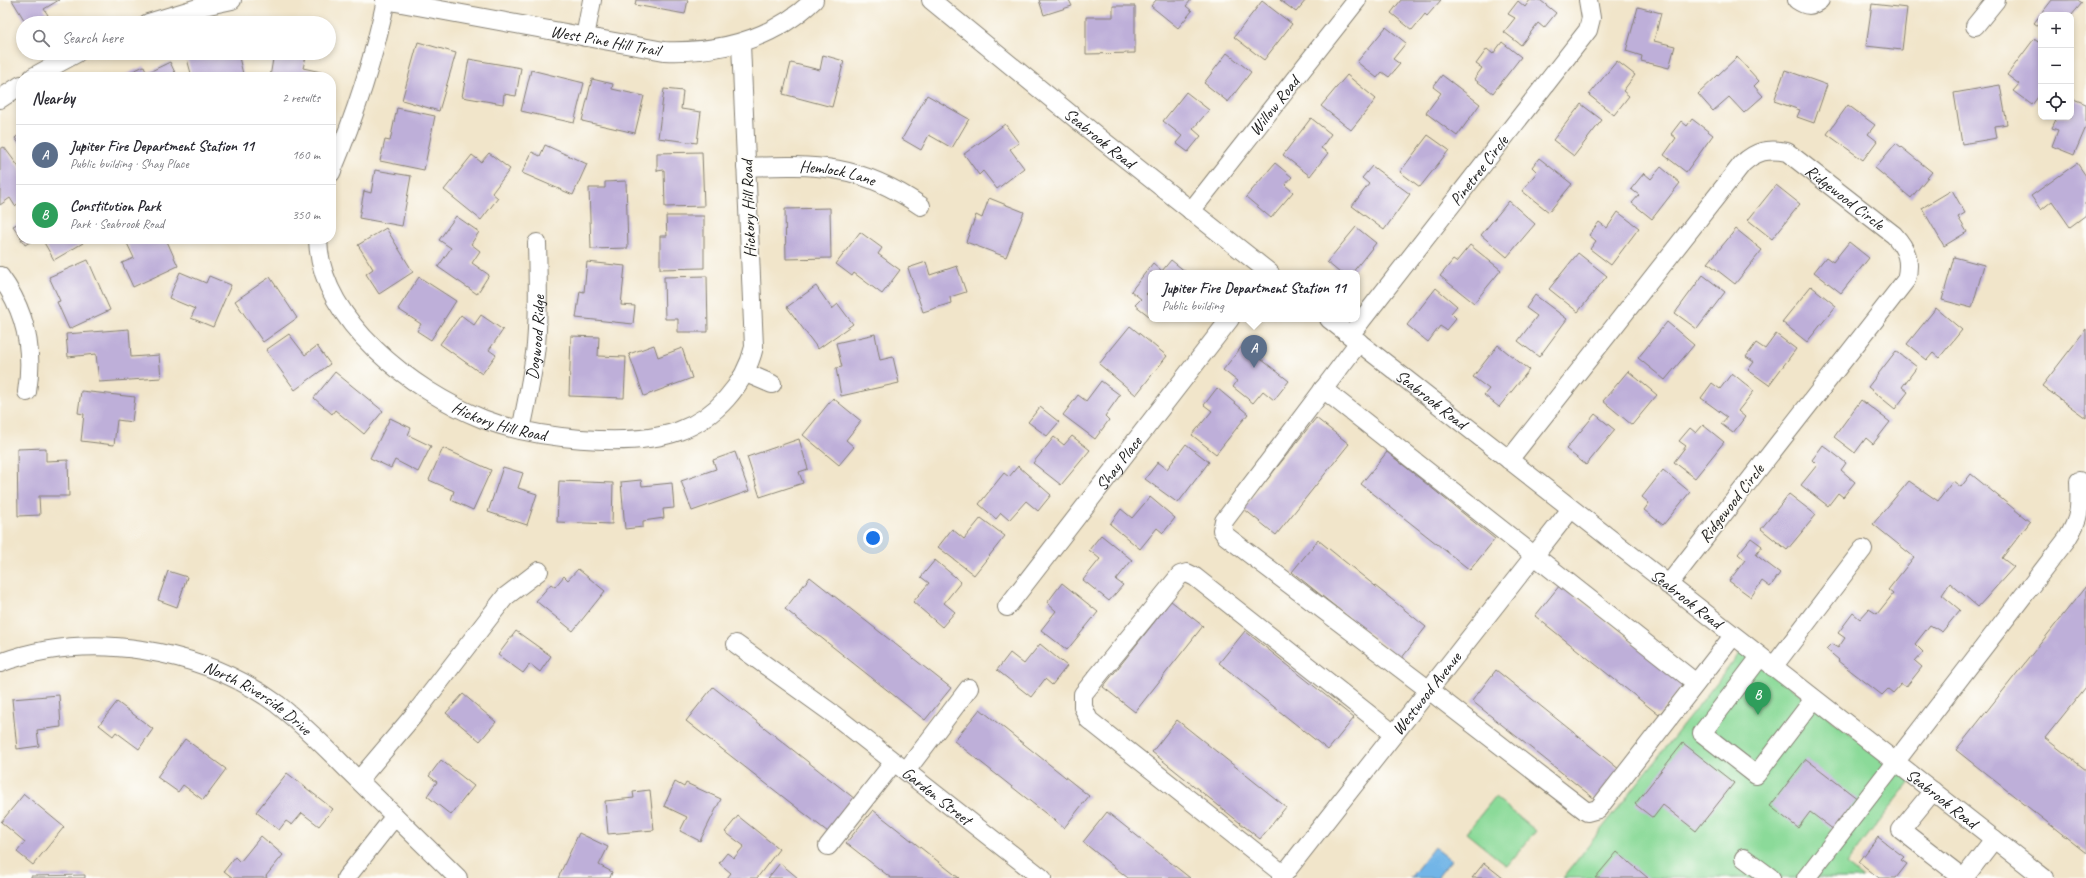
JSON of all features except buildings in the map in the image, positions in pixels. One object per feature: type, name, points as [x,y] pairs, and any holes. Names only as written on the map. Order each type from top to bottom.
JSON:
[{"type":"street","points":[[167,16],[203,3],[232,0]]},
{"type":"street","points":[[336,161],[354,119],[374,56],[386,0]]},
{"type":"street","name":"West Pine Hill Trail","points":[[386,0],[664,51],[691,52],[718,49],[741,44],[782,25],[814,0]]},
{"type":"street","points":[[585,37],[592,0]]},
{"type":"street","name":"Seabrook Road","points":[[931,0],[1102,140],[1266,270]]},
{"type":"street","name":"Willow Road","points":[[1191,210],[1357,0]]},
{"type":"street","name":"Pinetree Circle","points":[[1429,690],[1226,536],[1222,530],[1224,521],[1323,389],[1354,339],[1588,30],[1591,18],[1588,0]]},
{"type":"street","points":[[1796,0],[1805,5],[1814,5],[1820,0]]},
{"type":"street","points":[[1975,26],[1996,0]]},
{"type":"street","name":"Hickory Hill Road","points":[[319,244],[323,272],[335,299],[350,320],[376,349],[407,376],[448,403],[484,419],[520,430],[570,438],[612,440],[652,437],[677,432],[712,413],[722,404],[746,373],[751,360],[755,334],[741,44]]},
{"type":"street","points":[[42,72],[64,60]]},
{"type":"street","points":[[0,99],[16,88]]},
{"type":"street","name":"Ridgewood Circle","points":[[1509,460],[1742,164],[1752,156],[1763,151],[1775,150],[1787,152],[1894,235],[1903,244],[1908,255],[1909,268],[1906,280],[1668,585]]},
{"type":"street","name":"Hemlock Lane","points":[[746,167],[803,165],[831,167],[858,174],[885,184],[921,206]]},
{"type":"street","name":"Dogwood Ridge","points":[[520,430],[532,379],[536,345],[539,293],[537,243]]},
{"type":"street","points":[[0,276],[15,298],[24,320],[30,355],[27,392]]},
{"type":"street","name":"Shay Place","points":[[1007,607],[1228,322]]},
{"type":"street","name":"Seabrook Road","points":[[1333,322],[2044,878]]},
{"type":"street","points":[[746,373],[772,384]]},
{"type":"street","points":[[1323,389],[1696,683]]},
{"type":"street","points":[[1806,878],[2067,539],[2078,518],[2080,508],[2079,481]]},
{"type":"street","name":"Westwood Avenue","points":[[1282,876],[1571,509]]},
{"type":"street","points":[[1814,699],[1756,775],[1702,733],[1767,662],[1863,549]]},
{"type":"street","points":[[358,780],[414,715],[505,597],[539,571]]},
{"type":"street","points":[[1282,876],[1089,720],[1083,707],[1084,694],[1180,575],[1187,573],[1195,577],[1394,734]]},
{"type":"street","points":[[1429,690],[1587,812],[1598,809],[1733,636]]},
{"type":"street","name":"Garden Street","points":[[736,644],[833,714],[1042,878]]},
{"type":"street","name":"North Riverside Drive","points":[[0,663],[44,651],[96,647],[148,651],[186,660],[211,668],[243,683],[276,704],[306,729],[458,878]]},
{"type":"street","points":[[828,846],[969,688]]},
{"type":"street","points":[[1933,791],[1901,830],[1963,878],[1994,839]]},
{"type":"street","points":[[346,878],[395,816]]},
{"type":"street","points":[[1744,858],[1771,878]]},
{"type":"green space","points":[[1743,649],[1910,781],[1846,864],[1863,878],[1563,878]]},
{"type":"green space","points":[[1495,797],[1536,831],[1507,866],[1466,833]]},
{"type":"water","points":[[1434,847],[1451,860],[1437,878],[1410,878]]},
{"type":"place","name":"Jupiter Fire Department Station 11","points":[[1254,368]]},
{"type":"place","name":"Constitution Park","points":[[1758,715]]}]
